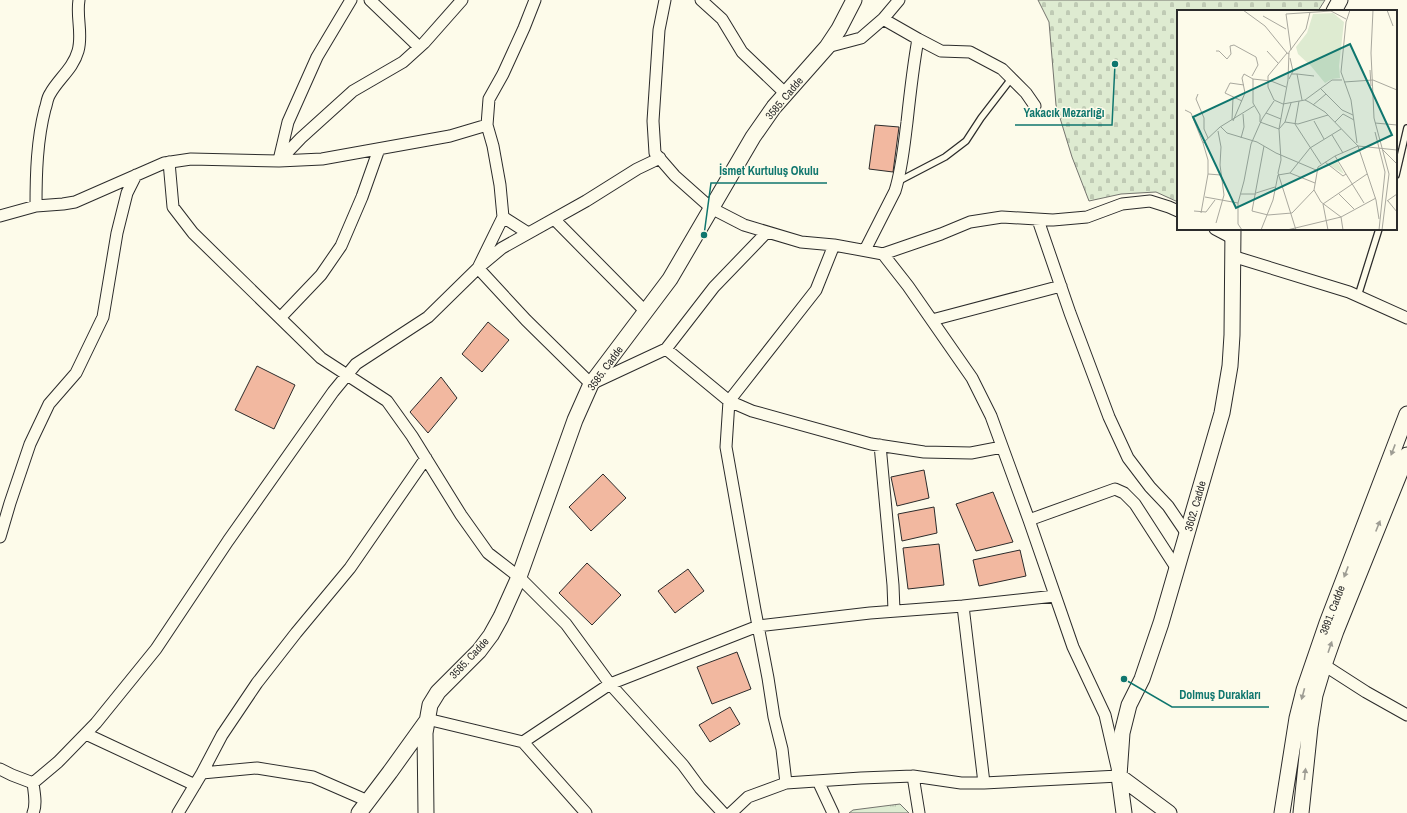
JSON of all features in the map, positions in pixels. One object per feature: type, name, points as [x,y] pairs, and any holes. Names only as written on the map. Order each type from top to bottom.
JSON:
[{"type":"main road","name":"3585. Cadde","points":[[426,813],[424,733],[430,705],[438,692],[479,651],[491,635],[501,617],[519,576],[575,420],[591,384],[670,279],[753,137],[774,107],[827,47],[839,29],[854,0]]},
{"type":"main road","points":[[1335,10],[1340,0]]},
{"type":"main road","name":"3602. Cadde","points":[[1124,813],[1119,776],[1122,734],[1129,704],[1142,679],[1150,657],[1222,413],[1232,336],[1233,234]]},
{"type":"main road","name":"3891. Cadde","points":[[1282,813],[1297,718],[1304,690],[1327,623],[1407,414]]},
{"type":"main road","name":"3891. Cadde","points":[[1301,813],[1315,695],[1336,631],[1407,455]]},
{"type":"main road","points":[[359,813],[428,719]]},
{"type":"main road","points":[[1119,776],[1169,813]]},
{"type":"street","points":[[36,206],[36,171],[41,124],[49,95],[71,67],[78,51],[81,34],[78,5],[79,0]]},
{"type":"street","points":[[279,160],[288,122],[317,57],[351,0]]},
{"type":"street","points":[[370,0],[420,47]]},
{"type":"street","points":[[279,160],[353,91],[403,62],[420,47],[462,0]]},
{"type":"street","points":[[478,268],[503,217],[500,185],[493,146],[487,125],[489,99],[503,74],[535,0]]},
{"type":"street","points":[[665,0],[659,30],[653,121],[655,153],[675,176],[711,208],[744,225],[801,242],[834,245],[883,254],[941,234],[970,222],[1002,217],[1053,220],[1087,216],[1122,204],[1150,201],[1177,211]]},
{"type":"street","points":[[701,0],[722,19],[742,52],[786,94]]},
{"type":"street","points":[[827,47],[861,38],[883,19],[900,0]]},
{"type":"street","points":[[883,19],[941,51],[970,52],[1002,69],[1026,93],[1035,106]]},
{"type":"street","points":[[865,250],[895,191],[898,181],[903,158],[912,70],[918,39]]},
{"type":"street","points":[[0,216],[36,206],[75,202],[169,162],[191,159],[322,159],[450,136],[487,125]]},
{"type":"street","points":[[280,318],[321,275],[341,246],[362,197],[379,149]]},
{"type":"street","points":[[32,783],[58,762],[96,724],[156,650],[232,535],[333,392],[356,364],[428,317],[478,268],[502,248],[638,169],[660,158]]},
{"type":"street","points":[[169,162],[173,207],[193,233],[321,358],[386,401],[412,436],[461,516],[488,553],[519,576],[566,624],[610,684],[682,765],[722,813]]},
{"type":"street","points":[[0,537],[2,524],[30,444],[49,404],[76,373],[103,317],[117,233],[127,193],[136,175]]},
{"type":"street","points":[[503,217],[528,233]]},
{"type":"street","points":[[554,219],[646,312]]},
{"type":"street","points":[[1038,220],[1109,417],[1128,458],[1150,487],[1168,506],[1187,534]]},
{"type":"street","points":[[1218,230],[1233,234]]},
{"type":"street","points":[[478,268],[526,320],[591,384],[666,349],[714,287],[741,261],[767,232]]},
{"type":"street","points":[[786,783],[782,749],[774,717],[726,447],[729,401],[816,290],[834,245]]},
{"type":"street","points":[[731,813],[748,797],[786,783],[913,776],[961,783],[984,784],[1119,776],[1105,715],[1073,647],[991,416],[972,378],[932,320],[883,254]]},
{"type":"street","points":[[1232,256],[1348,292],[1407,318]]},
{"type":"street","points":[[932,320],[1061,286]]},
{"type":"street","points":[[666,349],[729,401],[752,411],[880,445],[924,452],[971,453],[1002,447]]},
{"type":"street","points":[[880,445],[894,611]]},
{"type":"street","points":[[178,813],[202,773],[222,735],[257,683],[350,568],[426,458]]},
{"type":"street","points":[[1029,520],[1115,489],[1124,493],[1136,504],[1177,569]]},
{"type":"street","points":[[523,742],[610,684],[758,626],[870,613],[963,606],[1055,596]]},
{"type":"street","points":[[963,606],[984,784]]},
{"type":"street","points":[[1324,665],[1366,692],[1407,715]]},
{"type":"street","points":[[428,719],[523,742],[586,813]]},
{"type":"street","points":[[86,734],[195,784]]},
{"type":"street","points":[[202,773],[257,768],[313,777],[368,801]]},
{"type":"street","points":[[0,769],[32,783]]},
{"type":"street","points":[[913,776],[919,813]]},
{"type":"street","points":[[818,781],[833,813]]},
{"type":"street","points":[[32,783],[35,796],[33,813]]},
{"type":"lane","points":[[898,181],[945,158],[966,142],[981,118],[1011,78]]},
{"type":"lane","points":[[1397,171],[1407,128]]},
{"type":"lane","points":[[1358,296],[1379,230]]},
{"type":"green space","points":[[1038,0],[1325,0],[1319,10],[1177,10],[1177,202],[1156,192],[1121,194],[1089,201],[1072,157],[1056,105],[1049,22]]},
{"type":"green space","points":[[900,804],[909,813],[849,813],[853,810]]},
{"type":"building","points":[[875,125],[899,127],[893,172],[869,169]]},
{"type":"building","points":[[488,322],[509,340],[482,372],[462,354]]},
{"type":"building","points":[[257,366],[295,385],[274,429],[235,410]]},
{"type":"building","points":[[441,377],[457,398],[428,433],[410,412]]},
{"type":"building","points":[[924,470],[929,498],[897,506],[891,477]]},
{"type":"building","points":[[603,474],[626,498],[591,531],[569,507]]},
{"type":"building","points":[[993,492],[1013,542],[976,551],[956,504]]},
{"type":"building","points":[[934,507],[937,533],[902,541],[898,514]]},
{"type":"building","points":[[939,544],[944,585],[908,589],[903,548]]},
{"type":"building","points":[[1020,550],[1026,576],[979,586],[973,560]]},
{"type":"building","points":[[587,563],[621,595],[592,625],[559,593]]},
{"type":"building","points":[[688,569],[704,591],[675,613],[658,591]]},
{"type":"building","points":[[737,652],[751,689],[712,704],[697,667]]},
{"type":"building","points":[[730,707],[740,724],[710,742],[699,725]]},
{"type":"place","name":"Yakacık Mezarlığı","points":[[1115,64]]},
{"type":"place","name":"İsmet Kurtuluş Okulu","points":[[704,235]]},
{"type":"place","name":"Dolmuş Durakları","points":[[1124,679]]}]
